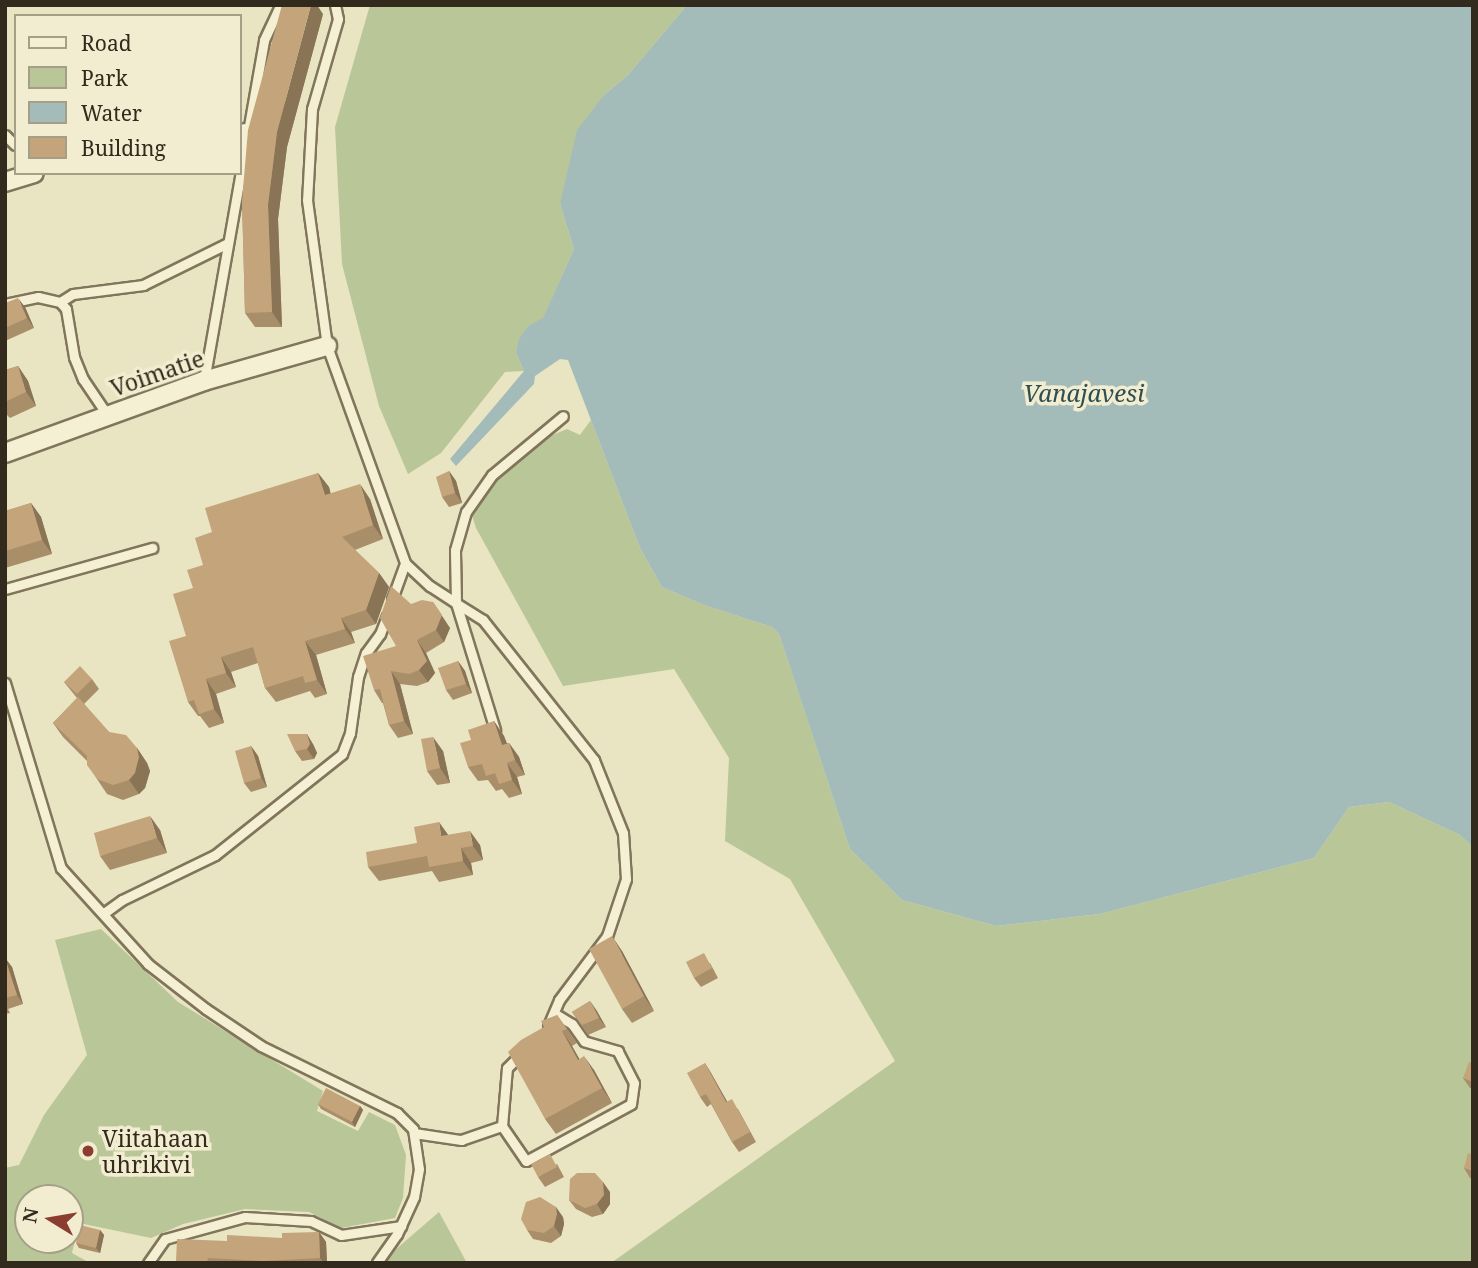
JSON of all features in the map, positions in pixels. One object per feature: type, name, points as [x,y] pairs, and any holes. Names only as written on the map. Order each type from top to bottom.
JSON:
[{"type":"street","points":[[5,182],[27,175]]},
{"type":"street","name":"Voimatie","points":[[5,453],[204,381],[327,346]]},
{"type":"lane","points":[[244,134],[264,40],[280,5]]},
{"type":"lane","points":[[335,5],[338,19],[312,109],[307,200],[327,346],[405,563],[430,586],[483,620],[594,760],[623,833],[626,879],[607,936],[559,1000],[547,1028],[539,1036]]},
{"type":"lane","points":[[204,381],[238,175]]},
{"type":"lane","points":[[5,304],[38,298],[60,302],[73,295],[143,285],[228,243]]},
{"type":"lane","points":[[60,302],[66,309],[74,357],[83,379],[108,416]]},
{"type":"lane","points":[[496,732],[456,603],[455,550],[466,512],[492,475],[564,416]]},
{"type":"lane","points":[[5,589],[152,548]]},
{"type":"lane","points":[[104,913],[122,900],[215,855],[342,754],[350,733],[362,665],[366,653],[380,634],[405,563]]},
{"type":"lane","points":[[5,683],[61,868],[148,964],[206,1009],[261,1046],[397,1113],[414,1133],[419,1169],[414,1197],[401,1226],[377,1263]]},
{"type":"lane","points":[[531,1044],[507,1068],[502,1126],[526,1161],[631,1104],[634,1083],[618,1051],[584,1041],[572,1024],[554,1013]]},
{"type":"lane","points":[[414,1133],[461,1140],[502,1126]]},
{"type":"lane","points":[[148,1263],[165,1239],[245,1217],[311,1222],[341,1235],[401,1226]]},
{"type":"green space","points":[[370,5],[687,5],[628,75],[604,95],[560,204],[574,249],[543,319],[528,326],[516,353],[524,371],[505,372],[441,453],[408,474],[379,406],[342,264],[335,127]]},
{"type":"green space","points":[[591,420],[640,548],[662,587],[704,605],[772,627],[779,634],[850,849],[902,900],[996,926],[1100,914],[1314,858],[1349,807],[1389,802],[1460,835],[1473,847],[1473,1263],[611,1263],[895,1061],[790,879],[725,841],[729,758],[674,669],[563,686],[476,528],[471,512],[498,477],[543,439],[567,429],[580,435]]},
{"type":"green space","points":[[101,929],[178,1002],[323,1091],[317,1111],[358,1131],[369,1112],[395,1125],[406,1155],[403,1198],[395,1218],[341,1228],[309,1212],[245,1209],[183,1224],[151,1238],[84,1224],[84,1184],[14,1184],[14,1254],[74,1254],[90,1263],[5,1263],[5,1168],[19,1165],[44,1115],[87,1055],[55,940]]},
{"type":"green space","points":[[439,1212],[467,1263],[380,1263]]},
{"type":"water","name":"Vanajavesi","points":[[687,5],[1473,5],[1473,847],[1460,835],[1389,802],[1349,807],[1314,858],[1100,914],[996,926],[902,900],[850,849],[779,634],[772,627],[704,605],[662,587],[640,548],[568,360],[560,359],[535,376],[534,384],[456,466],[450,459],[524,371],[516,353],[519,339],[528,326],[543,318],[574,249],[560,204],[577,130],[604,95],[628,75]]},
{"type":"building","points":[[282,5],[311,5],[277,132],[268,205],[272,312],[245,313],[242,201],[248,130]]},
{"type":"building","points":[[18,298],[27,318],[5,328],[5,303]]},
{"type":"building","points":[[18,366],[26,392],[5,402],[5,370]]},
{"type":"building","points":[[449,471],[455,493],[442,497],[436,477]]},
{"type":"building","points":[[318,473],[325,495],[360,484],[373,525],[342,537],[379,573],[366,610],[341,618],[345,629],[305,641],[317,680],[305,683],[303,676],[265,688],[253,647],[221,657],[226,673],[206,679],[214,709],[199,714],[194,700],[188,702],[169,641],[186,636],[173,594],[193,588],[187,570],[203,565],[195,538],[212,532],[205,508]]},
{"type":"building","points":[[31,503],[42,540],[5,551],[5,511]]},
{"type":"building","points":[[391,586],[411,604],[422,600],[433,602],[442,615],[436,630],[417,640],[427,661],[419,670],[409,674],[391,671],[404,721],[389,725],[380,689],[374,690],[363,656],[396,646],[380,618]]},
{"type":"building","points":[[458,661],[466,684],[446,690],[438,668]]},
{"type":"building","points":[[80,666],[92,679],[77,694],[64,682]]},
{"type":"building","points":[[78,697],[109,732],[126,735],[137,748],[139,757],[135,773],[129,780],[113,785],[97,779],[87,765],[87,756],[53,723]]},
{"type":"building","points":[[494,721],[502,745],[509,743],[515,760],[507,763],[512,780],[499,784],[495,773],[486,776],[482,764],[468,767],[460,743],[471,740],[468,730]]},
{"type":"building","points":[[287,734],[307,734],[310,744],[307,749],[295,751]]},
{"type":"building","points":[[433,737],[440,768],[427,771],[421,739]]},
{"type":"building","points":[[251,746],[261,778],[244,783],[235,751]]},
{"type":"building","points":[[150,816],[157,838],[100,856],[94,833]]},
{"type":"building","points":[[439,822],[441,836],[470,831],[473,846],[461,848],[463,861],[429,867],[427,856],[368,867],[366,852],[417,843],[414,827]]},
{"type":"building","points":[[612,936],[644,996],[622,1009],[589,949]]},
{"type":"building","points":[[704,953],[712,968],[694,978],[686,962]]},
{"type":"building","points":[[5,958],[17,995],[5,998]]},
{"type":"building","points":[[590,1001],[599,1018],[582,1025],[572,1012]]},
{"type":"building","points":[[557,1015],[567,1029],[562,1031],[578,1060],[584,1056],[602,1088],[545,1119],[508,1052],[521,1040],[544,1027],[541,1021]]},
{"type":"building","points":[[1469,1062],[1473,1063],[1473,1082],[1463,1078]]},
{"type":"building","points":[[705,1063],[726,1102],[732,1099],[750,1132],[732,1142],[706,1094],[700,1097],[687,1073]]},
{"type":"building","points":[[326,1088],[360,1106],[352,1122],[318,1104]]},
{"type":"building","points":[[1468,1153],[1473,1155],[1473,1171],[1464,1168]]},
{"type":"building","points":[[550,1154],[557,1167],[538,1177],[531,1164]]},
{"type":"building","points":[[577,1173],[595,1173],[603,1182],[604,1195],[597,1204],[585,1208],[569,1200],[570,1179]]},
{"type":"building","points":[[540,1197],[556,1207],[557,1214],[554,1226],[544,1233],[527,1230],[521,1219],[526,1202]]},
{"type":"building","points":[[84,1226],[100,1230],[96,1248],[84,1245]]},
{"type":"building","points":[[319,1232],[320,1258],[263,1261],[208,1258],[207,1263],[176,1261],[177,1239],[227,1241],[227,1235],[282,1238],[282,1233]]},
{"type":"place","name":"Viitahaan uhrikivi","points":[[88,1151]]}]
